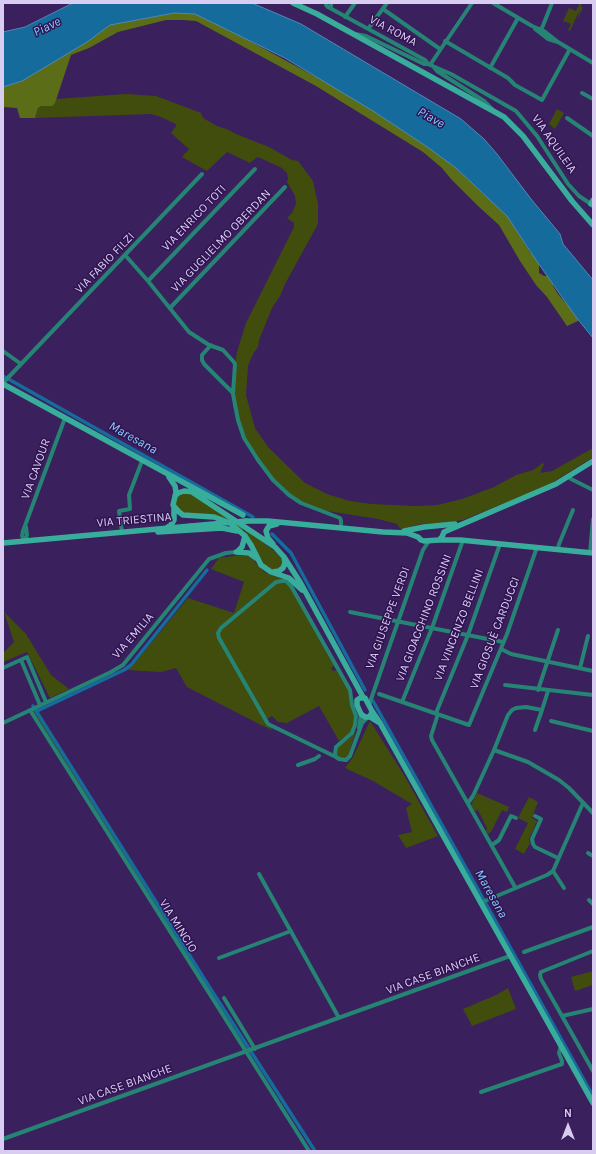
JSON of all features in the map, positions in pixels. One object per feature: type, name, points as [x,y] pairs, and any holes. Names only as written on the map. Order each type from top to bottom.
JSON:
[{"type":"street","points":[[293,3],[354,34],[493,110],[509,121],[523,136],[572,201],[593,225]]},
{"type":"street","name":"VIA ROMA","points":[[321,3],[330,5],[345,17],[425,60],[430,65]]},
{"type":"street","points":[[345,17],[355,3]]},
{"type":"street","points":[[368,29],[387,3]]},
{"type":"street","points":[[430,65],[472,3]]},
{"type":"street","points":[[493,3],[540,30],[550,40],[558,42],[593,63]]},
{"type":"street","points":[[540,30],[552,3]]},
{"type":"street","points":[[383,9],[440,49]]},
{"type":"street","points":[[490,68],[518,18]]},
{"type":"street","points":[[354,34],[366,36],[424,64],[430,65],[484,101],[493,110]]},
{"type":"street","points":[[445,41],[508,78],[515,85],[542,100],[570,49]]},
{"type":"street","name":"VIA AQUILEIA","points":[[430,65],[436,66],[516,111],[537,136],[568,184],[579,196],[592,203]]},
{"type":"street","points":[[582,94],[593,99]]},
{"type":"street","points":[[567,118],[593,136]]},
{"type":"street","name":"VIA ENRICO TOTI","points":[[148,281],[255,169]]},
{"type":"street","name":"VIA FABIO FILZI","points":[[3,383],[202,174]]},
{"type":"street","name":"VIA GUGLIELMO OBERDAN","points":[[170,308],[285,187]]},
{"type":"street","points":[[126,255],[189,332],[211,346],[223,350],[235,364],[233,394],[238,420],[244,438],[273,480],[300,503],[340,518],[341,528]]},
{"type":"street","points":[[211,346],[202,355],[202,360],[204,364],[233,394]]},
{"type":"street","points":[[3,351],[21,364]]},
{"type":"street","points":[[3,383],[165,474],[275,547]]},
{"type":"street","name":"VIA CAVOUR","points":[[25,541],[27,535],[26,526],[66,418]]},
{"type":"street","points":[[122,532],[119,511],[130,509],[129,495],[142,461]]},
{"type":"street","points":[[439,540],[444,532],[464,522],[556,484],[593,461]]},
{"type":"street","points":[[165,474],[175,486],[175,497],[173,502],[174,520],[165,528]]},
{"type":"street","points":[[568,476],[593,490]]},
{"type":"street","points":[[175,497],[181,492],[194,492],[259,521]]},
{"type":"street","points":[[174,506],[178,512],[183,515],[214,517],[230,523],[243,534],[261,565],[271,572],[289,578],[307,595]]},
{"type":"street","points":[[558,549],[573,510]]},
{"type":"street","points":[[336,757],[335,750],[338,744],[352,733],[355,725],[356,716],[352,705],[350,690],[291,586],[286,581],[282,580],[276,582],[221,628],[218,635],[268,724],[336,757],[344,760],[348,758],[362,724],[370,715],[369,705],[307,595],[284,557],[268,538],[266,534],[267,528],[272,525],[290,524],[409,534],[429,541],[451,539],[592,553],[593,519]]},
{"type":"street","name":"VIA TRIESTINA","points":[[3,543],[246,521],[290,524]]},
{"type":"street","points":[[396,533],[464,522]]},
{"type":"street","points":[[439,526],[446,537],[451,539]]},
{"type":"street","points":[[138,530],[167,532],[226,528],[243,534]]},
{"type":"street","points":[[421,528],[417,532],[423,550]]},
{"type":"street","points":[[236,552],[242,547],[243,534]]},
{"type":"street","name":"VIA GIOACCHINO ROSSINI","points":[[402,702],[432,628],[463,540]]},
{"type":"street","name":"VIA GIUSEPPE VERDI","points":[[369,705],[423,550],[429,541]]},
{"type":"street","name":"VIA VINCENZO BELLINI","points":[[500,544],[468,635],[437,714],[431,737],[515,887]]},
{"type":"street","name":"VIA GIOSUÈ CARDUCCI","points":[[437,714],[469,725],[501,649],[537,547]]},
{"type":"street","points":[[236,552],[249,553],[257,558]]},
{"type":"street","name":"VIA EMILIA","points":[[3,723],[111,672],[122,665],[209,559],[226,553],[236,552]]},
{"type":"street","points":[[271,572],[279,571],[283,568],[285,563],[284,557]]},
{"type":"street","points":[[350,612],[503,642]]},
{"type":"street","points":[[538,690],[558,630]]},
{"type":"street","points":[[580,668],[588,636]]},
{"type":"street","points":[[501,649],[512,654],[593,671]]},
{"type":"street","points":[[3,668],[27,658],[46,702]]},
{"type":"street","points":[[21,660],[40,705]]},
{"type":"street","points":[[352,674],[357,704],[361,714],[358,734]]},
{"type":"street","points":[[505,685],[538,690],[593,695]]},
{"type":"street","points":[[535,730],[548,691]]},
{"type":"street","points":[[357,700],[370,696],[373,692]]},
{"type":"street","points":[[379,694],[437,714]]},
{"type":"street","points":[[468,803],[473,796],[494,750],[508,714],[516,708],[526,707],[542,710]]},
{"type":"street","name":"VIA MINCIO","points":[[33,708],[250,1051],[309,1151]]},
{"type":"street","points":[[361,714],[370,715],[380,723],[593,1103]]},
{"type":"street","points":[[551,721],[593,731]]},
{"type":"street","points":[[494,750],[528,762],[564,784],[593,813]]},
{"type":"street","points":[[298,765],[319,756]]},
{"type":"street","points":[[481,902],[547,875],[553,871],[583,803]]},
{"type":"street","points":[[492,845],[499,840],[512,816],[516,818]]},
{"type":"street","points":[[535,816],[541,819],[532,839],[533,844],[558,858]]},
{"type":"street","points":[[588,853],[593,856]]},
{"type":"street","points":[[553,871],[564,888]]},
{"type":"street","points":[[259,874],[339,1018]]},
{"type":"street","points":[[589,900],[593,904]]},
{"type":"street","points":[[524,952],[593,927]]},
{"type":"street","points":[[218,958],[291,932]]},
{"type":"street","points":[[593,951],[541,972],[540,975],[593,1071]]},
{"type":"street","name":"VIA CASE BIANCHE","points":[[3,1140],[510,956]]},
{"type":"street","points":[[224,998],[250,1051]]},
{"type":"street","points":[[562,1016],[593,1009]]},
{"type":"street","points":[[482,1092],[562,1064],[558,1053],[561,1046]]},
{"type":"green space","points":[[580,3],[582,3],[581,7],[583,7],[577,20],[580,9],[570,31],[568,30],[571,24],[563,21],[569,8],[576,11]]},
{"type":"green space","points":[[174,13],[198,13],[403,124],[464,174],[468,180],[474,181],[481,187],[483,194],[487,194],[508,217],[530,252],[539,261],[539,273],[552,280],[553,286],[558,294],[580,320],[567,326],[547,297],[536,285],[499,225],[451,179],[442,168],[423,152],[316,86],[196,21],[166,20],[118,32],[89,48],[71,55],[55,103],[52,106],[41,106],[38,108],[35,118],[20,118],[17,108],[3,107],[3,84],[99,26]]},
{"type":"green space","points":[[126,94],[156,96],[201,113],[203,118],[217,126],[269,147],[292,160],[298,161],[313,181],[318,204],[318,224],[280,296],[272,308],[259,340],[258,347],[248,366],[246,395],[255,428],[268,447],[305,483],[327,494],[350,501],[371,504],[416,506],[437,505],[462,499],[494,487],[516,475],[533,470],[543,463],[544,464],[540,473],[552,471],[593,448],[593,457],[547,486],[463,520],[444,523],[422,524],[400,529],[397,524],[378,519],[321,510],[293,499],[256,460],[233,406],[233,378],[237,352],[246,323],[294,227],[294,223],[287,218],[292,213],[296,204],[295,196],[287,182],[287,173],[282,168],[258,157],[250,163],[227,152],[207,171],[182,157],[189,149],[171,133],[176,124],[151,114],[35,118],[38,108],[41,106],[46,106],[56,99]]},
{"type":"green space","points":[[557,109],[564,113],[555,129],[549,124]]},
{"type":"green space","points":[[183,493],[191,493],[244,529],[242,531],[229,520],[187,514],[176,508],[175,501],[178,495]]},
{"type":"green space","points":[[246,529],[281,557],[283,563],[280,568],[273,570],[265,566],[244,532]]},
{"type":"green space","points":[[239,555],[248,556],[254,560],[266,573],[286,580],[285,583],[289,586],[334,666],[331,668],[333,671],[336,670],[349,691],[355,716],[354,725],[350,733],[339,741],[319,706],[287,723],[278,722],[272,716],[267,719],[272,730],[187,687],[176,668],[161,672],[127,670],[133,665],[188,598],[234,613],[244,582],[211,569],[219,558]]},
{"type":"green space","points":[[4,612],[26,634],[51,675],[69,689],[50,698],[27,652],[3,662],[3,653],[14,642]]},
{"type":"green space","points":[[33,708],[166,919],[247,1049],[34,713]]},
{"type":"green space","points":[[370,721],[404,775],[438,836],[406,848],[398,835],[412,832],[406,808],[412,804],[373,781],[345,768],[353,757]]},
{"type":"green space","points":[[356,730],[348,756],[345,758],[338,757],[336,750],[337,748],[351,737]]},
{"type":"green space","points":[[477,793],[509,807],[507,812],[502,810],[491,832],[488,834],[486,831],[487,828],[478,810],[475,811],[471,805]]},
{"type":"green space","points":[[529,797],[538,802],[532,818],[537,821],[529,839],[530,843],[524,854],[515,849],[528,823],[518,818]]},
{"type":"green space","points":[[593,971],[593,985],[575,991],[571,977]]},
{"type":"green space","points":[[508,988],[516,1009],[472,1026],[463,1009],[496,995]]},
{"type":"water","name":"Piave","points":[[73,3],[252,3],[301,24],[461,119],[484,139],[497,154],[560,234],[563,244],[593,280],[593,338],[576,317],[507,216],[456,168],[373,111],[285,58],[195,14],[174,13],[110,25],[87,42],[22,81],[3,87],[3,32],[25,27]]},
{"type":"waterway","name":"Maresana","points":[[3,376],[253,517]]},
{"type":"waterway","name":"Maresana","points":[[272,534],[291,553],[365,690]]},
{"type":"waterway","points":[[37,711],[124,670],[131,665],[207,570]]},
{"type":"waterway","name":"Maresana","points":[[373,701],[593,1096]]},
{"type":"waterway","points":[[33,706],[210,988],[315,1151]]}]
